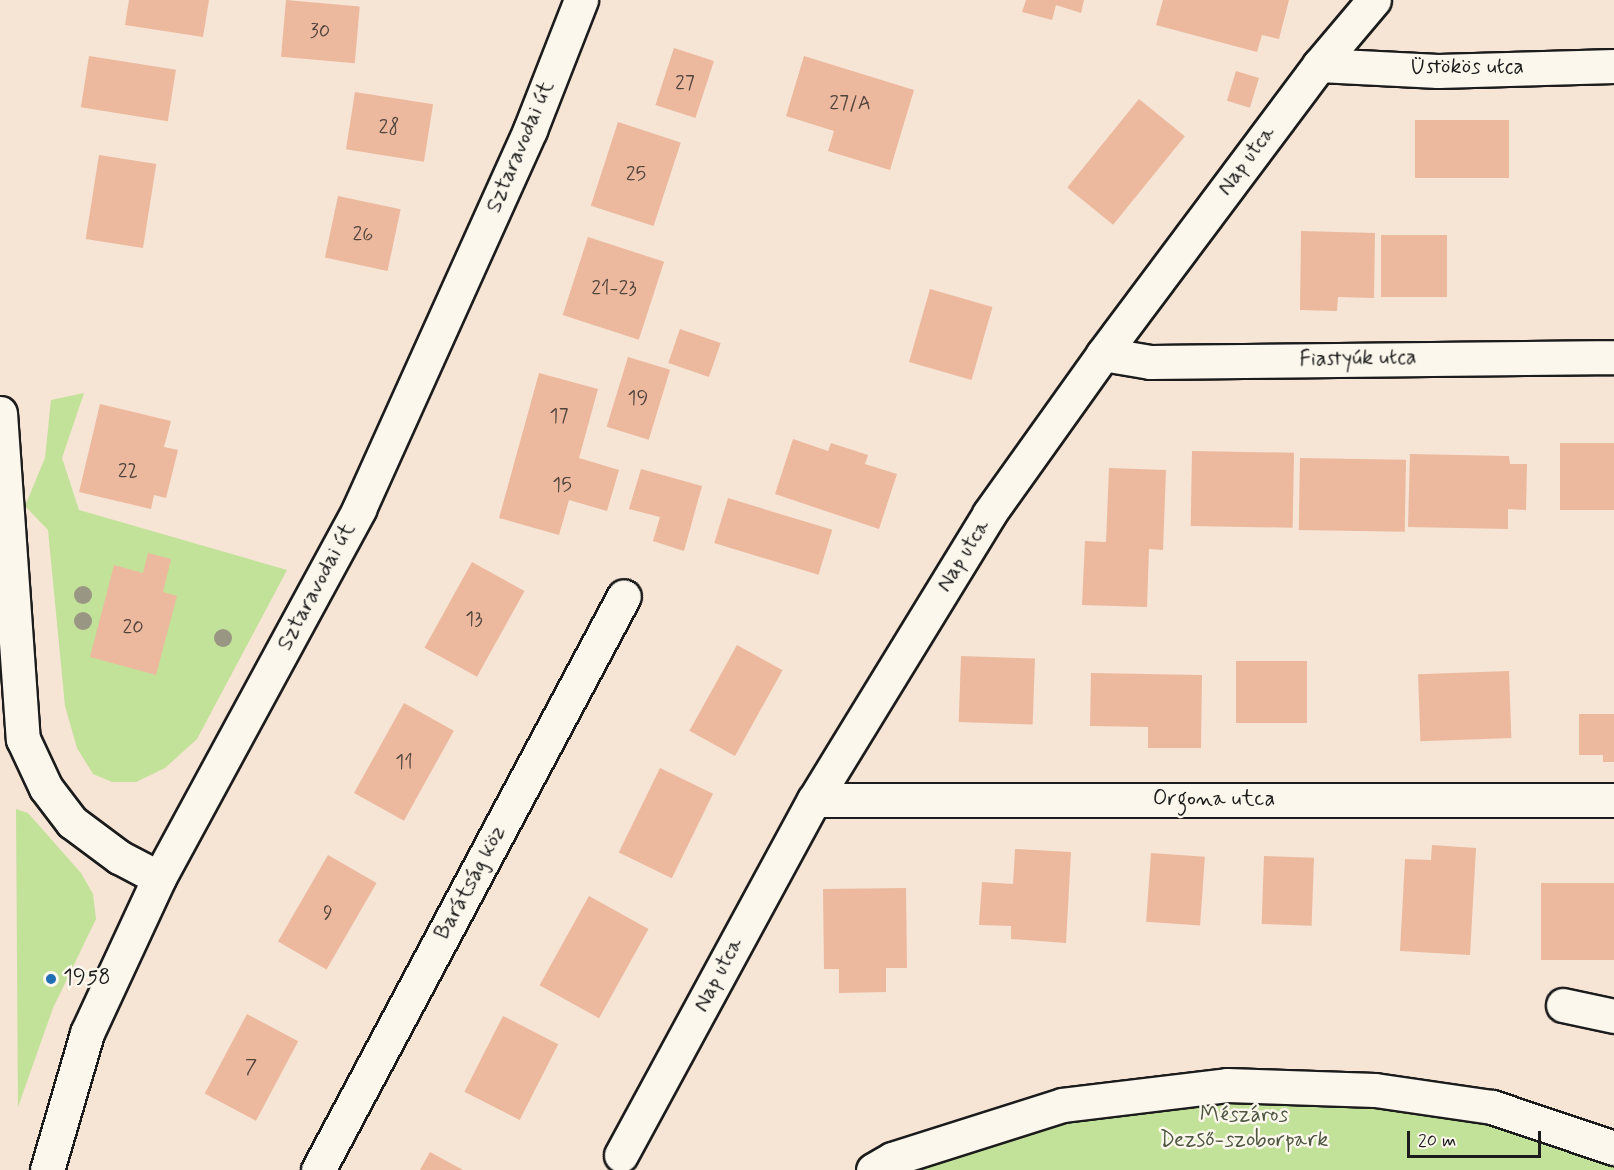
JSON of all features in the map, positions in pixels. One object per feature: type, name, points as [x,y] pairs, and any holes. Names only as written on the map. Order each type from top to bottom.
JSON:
[{"type":"street","name":"Sztaravodai út","points":[[47,1170],[87,1033],[159,878],[360,508],[530,130],[581,0]]},
{"type":"street","name":"Nap utca","points":[[621,1155],[814,800],[989,514],[1103,354],[1319,65],[1374,0]]},
{"type":"street","name":"Üstökös utca","points":[[1319,65],[1438,70],[1614,66]]},
{"type":"street","name":"Fiastyúk utca","points":[[1103,354],[1150,362],[1614,357]]},
{"type":"street","points":[[0,413],[12,739],[72,822],[119,858],[159,878]]},
{"type":"street","name":"Barátság köz","points":[[318,1170],[624,596]]},
{"type":"street","name":"Orgona utca","points":[[814,800],[1614,800]]},
{"type":"street","points":[[1563,1005],[1614,1016]]},
{"type":"street","points":[[873,1170],[892,1159],[1062,1104],[1227,1085],[1375,1090],[1492,1107],[1614,1148]]},
{"type":"green space","points":[[84,393],[62,458],[79,510],[287,570],[197,739],[165,768],[136,782],[112,782],[93,774],[77,748],[65,706],[48,530],[25,506],[45,458],[51,400]]},
{"type":"green space","points":[[16,809],[28,813],[81,873],[93,894],[96,919],[53,1008],[18,1107]]},
{"type":"green space","name":"Mészáros Dezső-szoborpark","points":[[1375,1090],[1614,1148],[1614,1170],[873,1170],[1062,1105]]},
{"type":"building","points":[[129,0],[209,0],[203,37],[125,25]]},
{"type":"building","points":[[286,0],[360,6],[355,63],[281,57]]},
{"type":"building","points":[[1026,0],[1084,0],[1081,13],[1056,5],[1052,20],[1022,12]]},
{"type":"building","points":[[1163,0],[1289,0],[1279,39],[1262,35],[1257,52],[1156,25]]},
{"type":"building","points":[[674,48],[714,61],[695,118],[655,105]]},
{"type":"building","points":[[89,56],[176,70],[168,121],[81,107]]},
{"type":"building","points":[[804,56],[914,90],[890,170],[828,151],[834,131],[786,116]]},
{"type":"building","points":[[1236,71],[1259,78],[1250,108],[1227,101]]},
{"type":"building","points":[[355,92],[433,104],[424,162],[346,149]]},
{"type":"building","points":[[1139,99],[1185,136],[1113,225],[1067,188]]},
{"type":"building","points":[[1415,120],[1509,120],[1509,178],[1415,178]]},
{"type":"building","points":[[618,122],[681,142],[654,226],[591,206]]},
{"type":"building","points":[[99,155],[156,164],[143,248],[86,239]]},
{"type":"building","points":[[338,196],[401,209],[388,271],[325,258]]},
{"type":"building","points":[[1301,231],[1375,233],[1374,298],[1338,297],[1337,311],[1300,310]]},
{"type":"building","points":[[1381,235],[1447,235],[1447,297],[1381,297]]},
{"type":"building","points":[[588,237],[664,262],[639,340],[563,315]]},
{"type":"building","points":[[930,289],[992,307],[972,380],[909,362]]},
{"type":"building","points":[[680,329],[721,343],[709,377],[668,363]]},
{"type":"building","points":[[628,357],[670,370],[649,440],[607,427]]},
{"type":"building","points":[[539,373],[598,389],[579,458],[619,470],[607,511],[569,500],[559,535],[499,518]]},
{"type":"building","points":[[100,404],[171,421],[164,447],[178,450],[166,498],[154,495],[151,509],[79,492]]},
{"type":"building","points":[[793,439],[828,451],[831,443],[868,455],[865,464],[897,474],[879,529],[775,494]]},
{"type":"building","points":[[1560,443],[1614,443],[1614,510],[1560,510]]},
{"type":"building","points":[[1192,451],[1294,453],[1293,528],[1191,526]]},
{"type":"building","points":[[1410,454],[1509,456],[1510,464],[1527,464],[1526,510],[1508,509],[1508,529],[1408,527]]},
{"type":"building","points":[[1300,458],[1406,460],[1405,532],[1299,530]]},
{"type":"building","points":[[1109,468],[1166,470],[1163,550],[1149,549],[1147,607],[1082,605],[1085,541],[1106,542]]},
{"type":"building","points":[[641,469],[702,486],[684,551],[653,541],[660,517],[629,509]]},
{"type":"building","points":[[728,498],[832,530],[818,575],[714,543]]},
{"type":"building","points":[[148,553],[171,559],[163,592],[177,596],[156,675],[90,657],[114,565],[143,573]]},
{"type":"building","points":[[472,562],[524,591],[477,677],[424,648]]},
{"type":"building","points":[[737,645],[782,670],[735,756],[689,731]]},
{"type":"building","points":[[961,656],[1035,659],[1033,725],[959,722]]},
{"type":"building","points":[[1236,661],[1307,661],[1307,723],[1236,723]]},
{"type":"building","points":[[1509,671],[1511,738],[1420,741],[1418,674]]},
{"type":"building","points":[[1091,673],[1202,675],[1201,748],[1148,748],[1148,727],[1090,726]]},
{"type":"building","points":[[404,703],[454,731],[404,821],[354,793]]},
{"type":"building","points":[[1579,714],[1614,714],[1614,762],[1603,762],[1603,755],[1579,755]]},
{"type":"building","points":[[660,768],[713,794],[672,878],[619,852]]},
{"type":"building","points":[[1432,845],[1476,848],[1470,955],[1400,951],[1405,859],[1431,860]]},
{"type":"building","points":[[1015,849],[1071,852],[1066,943],[1011,939],[1011,926],[979,925],[982,882],[1013,884]]},
{"type":"building","points":[[1151,853],[1205,857],[1200,926],[1146,922]]},
{"type":"building","points":[[328,855],[376,883],[326,970],[278,942]]},
{"type":"building","points":[[1264,856],[1314,858],[1312,926],[1262,924]]},
{"type":"building","points":[[1541,883],[1614,883],[1614,960],[1541,960]]},
{"type":"building","points":[[906,888],[907,968],[886,968],[886,992],[839,993],[839,969],[824,969],[823,889]]},
{"type":"building","points":[[589,896],[648,929],[599,1018],[540,985]]},
{"type":"building","points":[[247,1014],[298,1041],[256,1121],[205,1093]]},
{"type":"building","points":[[503,1016],[558,1044],[520,1120],[464,1092]]},
{"type":"building","points":[[430,1152],[463,1170],[420,1170]]},
{"type":"place","name":"1958","points":[[51,979]]}]
